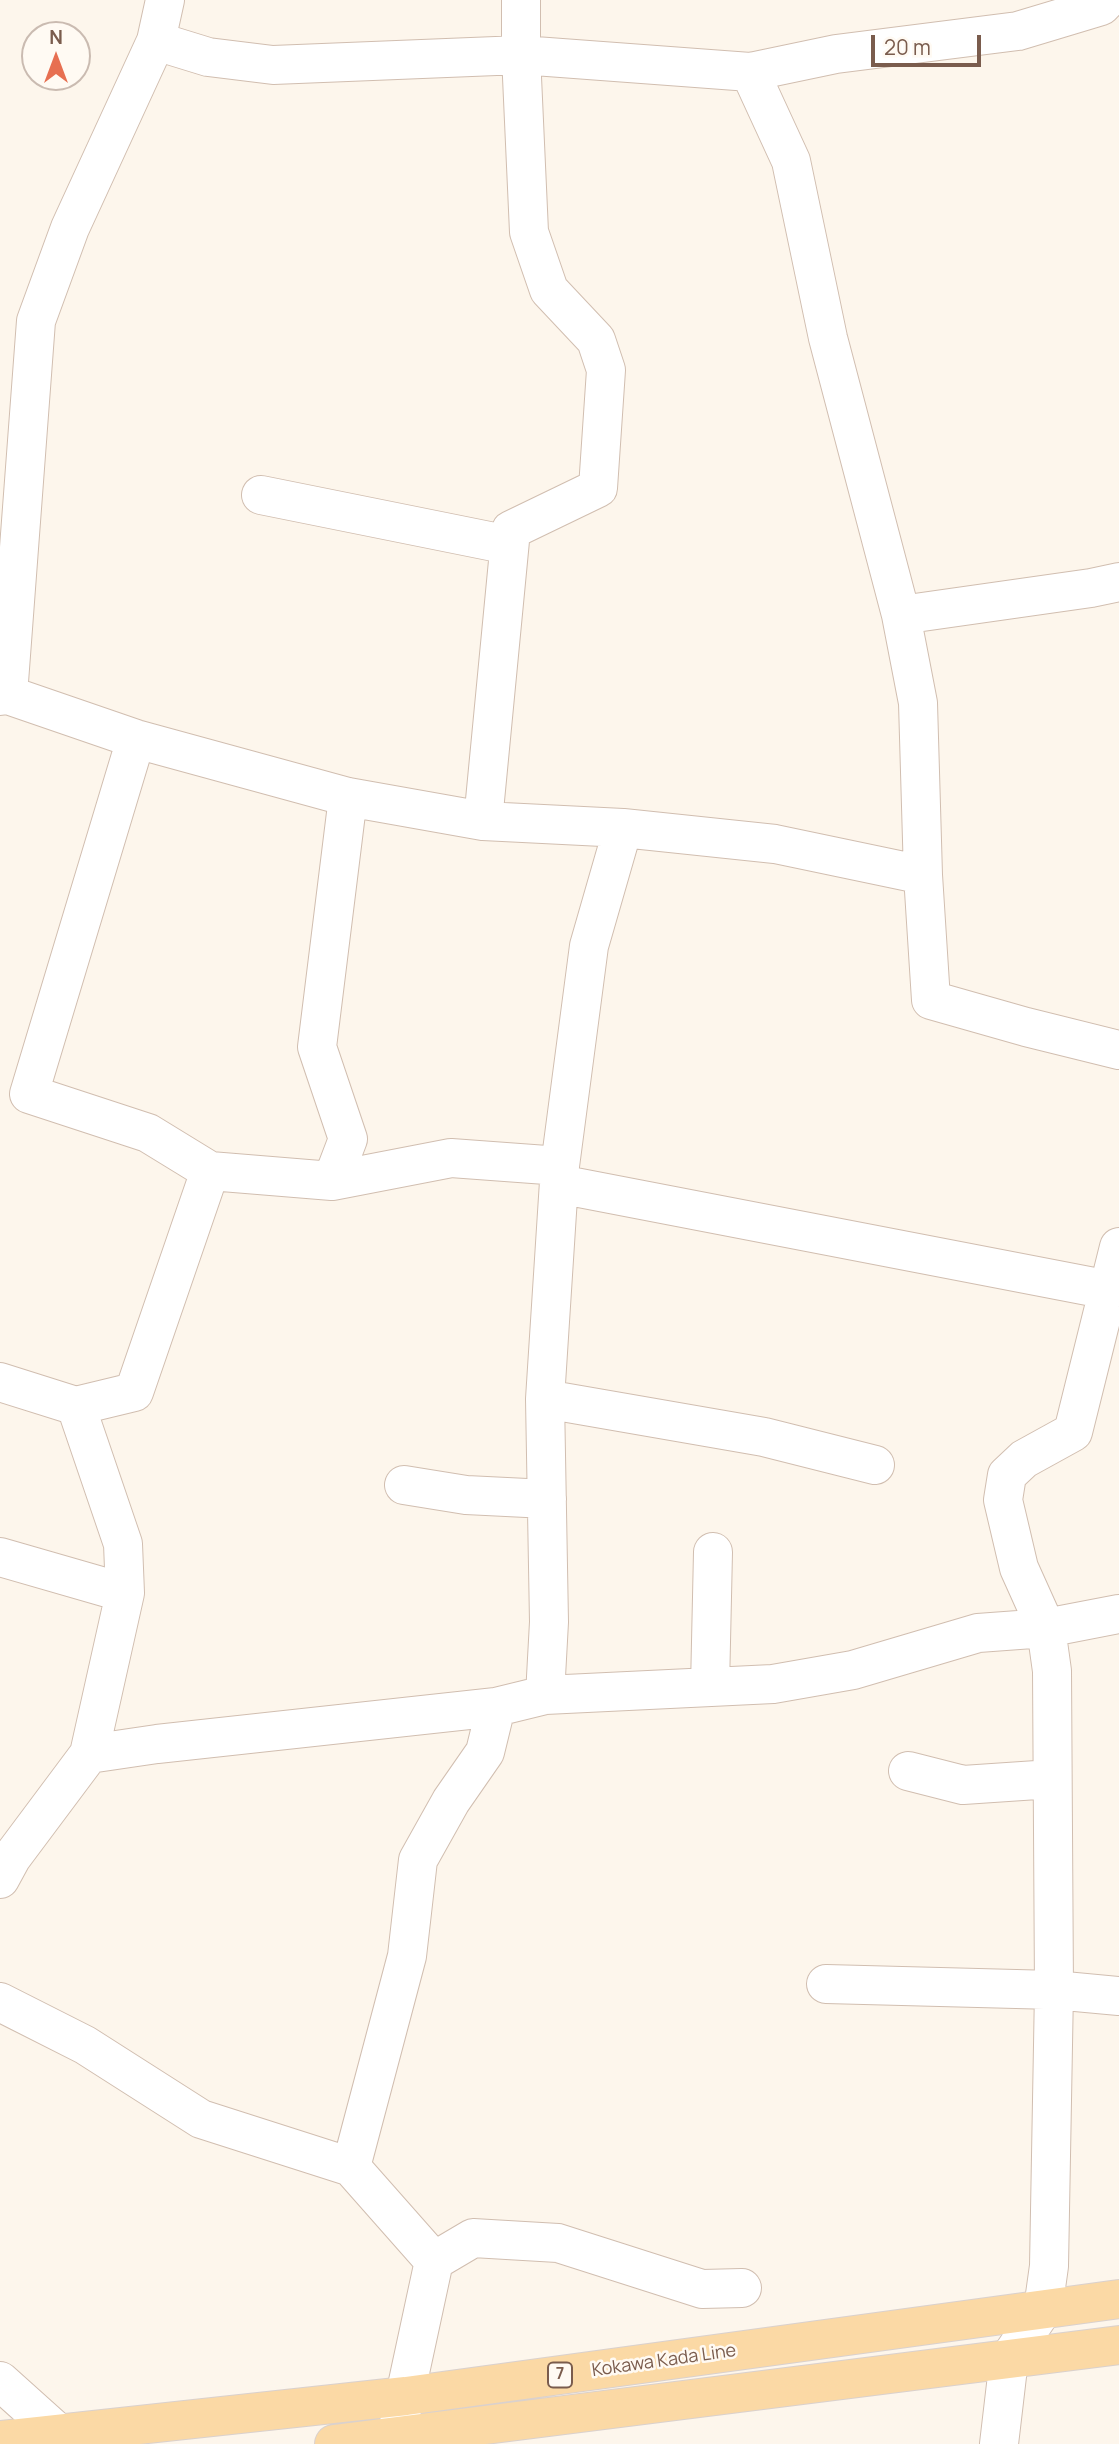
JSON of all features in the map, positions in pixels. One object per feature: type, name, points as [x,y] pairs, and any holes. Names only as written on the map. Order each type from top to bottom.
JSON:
[{"type":"main road","name":"Kokawa Kada Line","points":[[0,2441],[406,2396],[1119,2299]]},
{"type":"main road","points":[[334,2444],[395,2440],[1119,2345]]},
{"type":"street","points":[[165,0],[156,41],[70,228],[36,321],[4,695],[136,739],[348,797],[483,821],[623,828],[775,844],[923,874]]},
{"type":"street","points":[[483,821],[511,530],[598,488],[606,370],[596,340],[549,290],[529,232],[521,0]]},
{"type":"street","points":[[156,41],[208,57],[273,65],[521,55],[750,72],[1017,15],[1101,6],[1107,0]]},
{"type":"street","points":[[750,72],[791,161],[828,338],[901,615],[918,703],[923,874],[931,1000],[1119,1050]]},
{"type":"street","points":[[261,495],[509,545]]},
{"type":"street","points":[[901,615],[1119,582]]},
{"type":"street","points":[[136,739],[29,1094],[148,1133],[210,1171],[332,1181],[451,1158],[560,1175],[1109,1290]]},
{"type":"street","points":[[332,1181],[348,1139],[317,1047],[348,797]]},
{"type":"street","points":[[545,1695],[549,1622],[545,1399],[560,1175],[589,946],[623,828]]},
{"type":"street","points":[[0,1382],[76,1406],[134,1392],[210,1171]]},
{"type":"street","points":[[999,2440],[1009,2359],[1044,2309],[1048,2266],[1054,1990],[1052,1671],[1046,1628],[1019,1568],[1003,1500],[1007,1475],[1024,1459],[1073,1432],[1119,1247]]},
{"type":"street","points":[[545,1399],[764,1437],[875,1465]]},
{"type":"street","points":[[0,1879],[12,1857],[89,1754],[125,1593],[123,1544],[76,1406]]},
{"type":"street","points":[[404,1485],[466,1495],[547,1499]]},
{"type":"street","points":[[709,1687],[713,1552]]},
{"type":"street","points":[[0,1557],[125,1593]]},
{"type":"street","points":[[89,1754],[157,1744],[496,1707],[545,1695],[773,1684],[853,1671],[978,1633],[1046,1628],[1119,1614]]},
{"type":"street","points":[[351,2167],[407,1956],[418,1860],[451,1801],[485,1752],[496,1707]]},
{"type":"street","points":[[908,1772],[963,1785],[1052,1779]]},
{"type":"street","points":[[826,1984],[1054,1990],[1119,1996]]},
{"type":"street","points":[[0,2002],[85,2045],[201,2119],[351,2167],[434,2261]]},
{"type":"street","points":[[395,2440],[434,2261],[473,2238],[558,2243],[702,2289],[742,2287]]},
{"type":"street","points":[[0,2381],[59,2434]]}]
